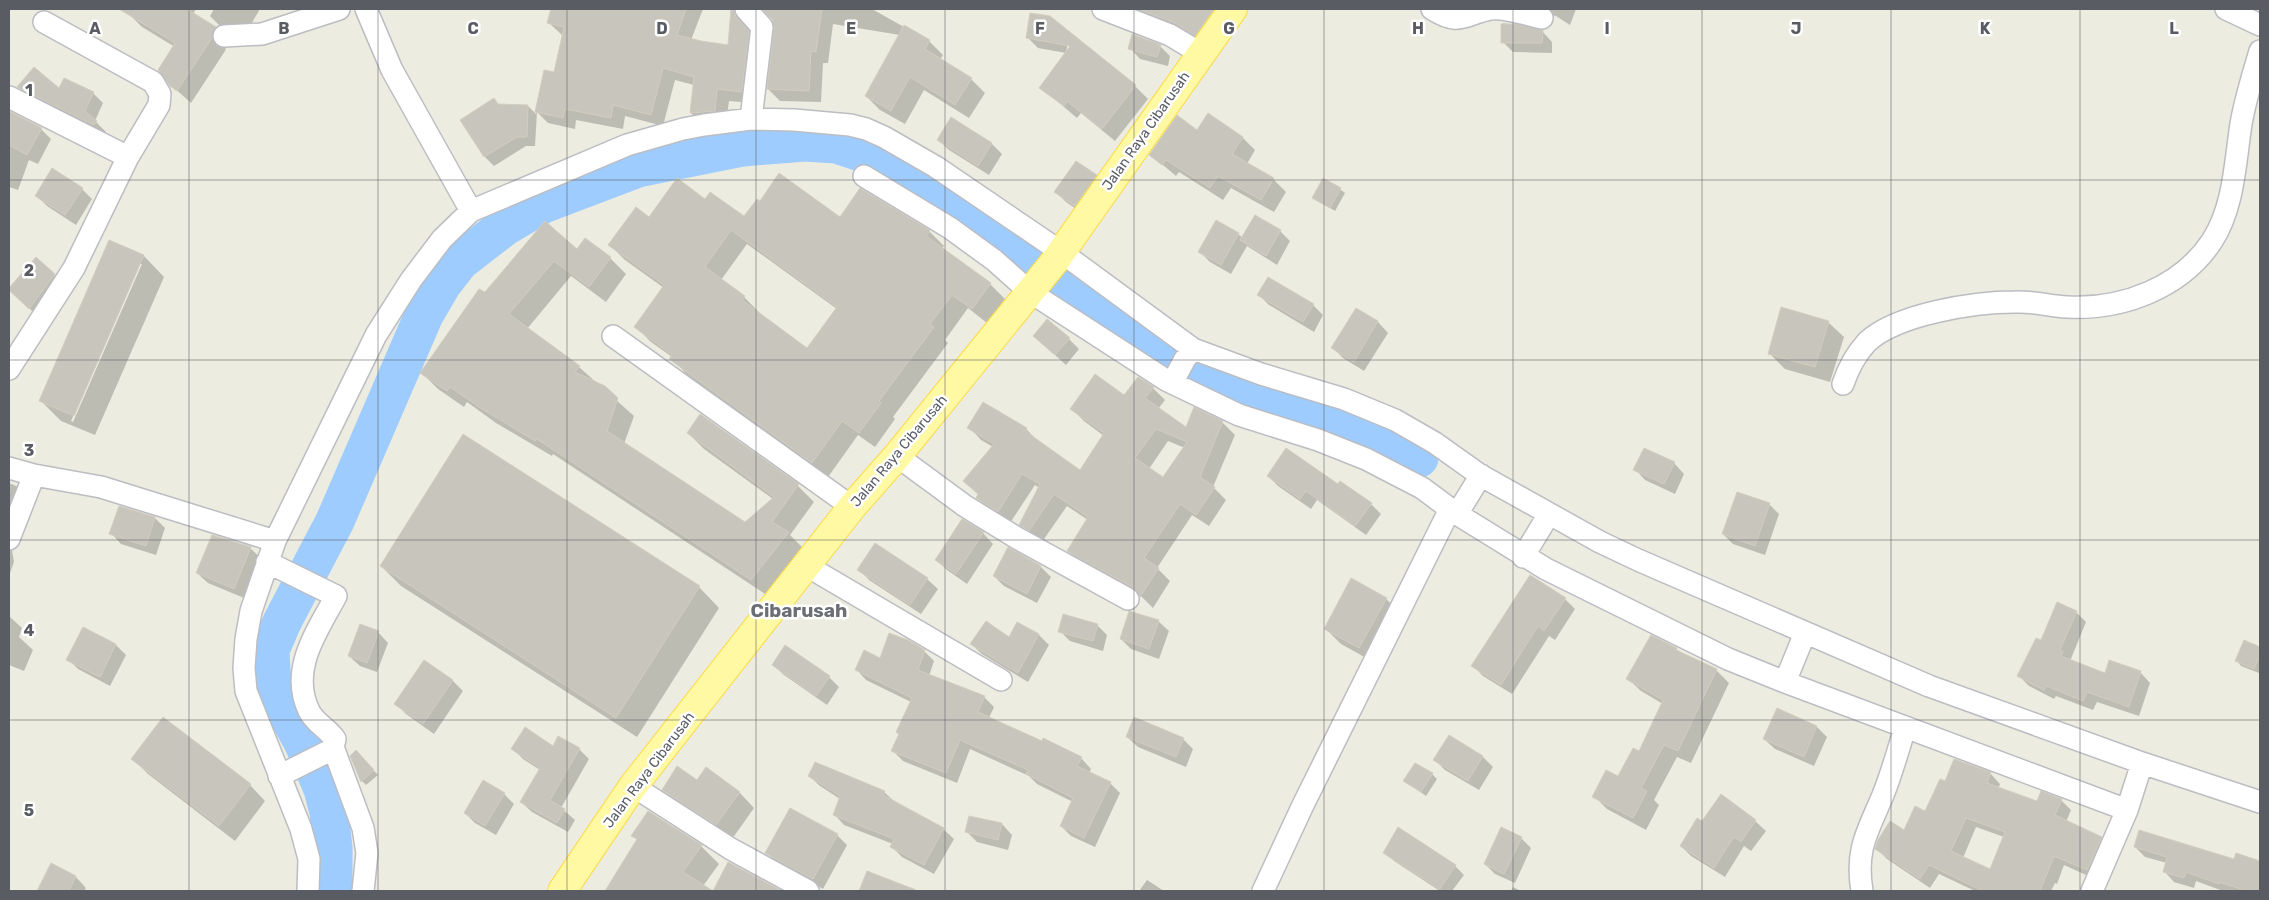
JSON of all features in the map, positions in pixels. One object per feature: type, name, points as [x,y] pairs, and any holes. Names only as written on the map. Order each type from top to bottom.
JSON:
[{"type":"main road","name":"Jalan Raya Cibarusah","points":[[562,891],[633,786],[852,507],[897,456],[1033,289],[1232,9]]},
{"type":"street","points":[[224,36],[262,34],[339,9]]},
{"type":"street","points":[[366,9],[392,70],[471,211]]},
{"type":"street","points":[[746,9],[762,27],[751,120]]},
{"type":"street","points":[[1103,9],[1170,35],[1200,53]]},
{"type":"street","points":[[1432,9],[1446,17],[1462,19],[1492,9],[1542,18]]},
{"type":"street","points":[[2226,9],[2260,24]]},
{"type":"street","points":[[9,369],[74,268],[128,157],[159,105],[159,89],[153,82],[44,22]]},
{"type":"street","points":[[1843,384],[1849,368],[1867,342],[1879,334],[1909,320],[1950,309],[1990,303],[2016,302],[2067,307],[2098,306],[2124,301],[2154,291],[2174,278],[2212,241],[2224,213],[2236,167],[2251,126],[2260,51]]},
{"type":"street","points":[[9,98],[128,157]]},
{"type":"street","points":[[308,891],[309,859],[286,773],[246,691],[244,668],[246,639],[251,611],[274,541],[376,335],[411,280],[442,238],[471,211],[627,145],[683,129],[751,120],[829,122],[866,129],[884,137],[936,167],[1189,354],[1344,399],[1395,420],[1434,443],[1477,482],[1545,520],[1638,560],[1803,637],[2141,766],[2260,802]]},
{"type":"street","points":[[864,176],[887,188],[971,243],[1104,342],[1172,381],[1239,415],[1318,440],[1366,459],[1422,488],[1524,555],[1728,659],[1787,677],[1906,728],[2128,807]]},
{"type":"street","points":[[613,336],[852,507]]},
{"type":"street","points":[[1172,381],[1189,354]]},
{"type":"street","points":[[897,456],[965,506],[1017,538],[1128,598]]},
{"type":"street","points":[[9,468],[34,475],[101,487],[274,541]]},
{"type":"street","points":[[9,538],[34,475]]},
{"type":"street","points":[[1263,891],[1303,804],[1456,510],[1477,482]]},
{"type":"street","points":[[1524,555],[1545,520]]},
{"type":"street","points":[[267,562],[336,596],[303,661],[302,679],[308,710],[315,720],[335,739],[331,749],[286,773]]},
{"type":"street","points":[[807,566],[1001,680]]},
{"type":"street","points":[[1787,677],[1803,637]]},
{"type":"street","points":[[1862,891],[1859,868],[1865,833],[1884,794],[1906,728]]},
{"type":"street","points":[[331,749],[365,834],[367,854],[363,891]]},
{"type":"street","points":[[2092,891],[2128,807],[2141,766]]},
{"type":"street","points":[[633,786],[731,849],[808,891]]},
{"type":"building","points":[[119,9],[187,9],[216,27],[212,38],[177,91],[170,86],[158,70],[175,43]]},
{"type":"building","points":[[551,9],[686,9],[677,35],[728,45],[731,9],[734,9],[736,17],[749,31],[742,92],[717,89],[715,111],[690,113],[694,77],[663,68],[651,115],[613,105],[611,118],[565,109],[563,118],[535,112],[544,70],[554,72],[564,27],[547,23]]},
{"type":"building","points":[[762,9],[822,9],[816,52],[811,51],[809,91],[767,89],[774,28],[772,19]]},
{"type":"building","points":[[1138,9],[1214,9],[1195,36],[1175,23]]},
{"type":"building","points":[[1030,13],[1050,16],[1136,85],[1102,129],[1067,101],[1064,106],[1039,88],[1070,46],[1026,38]]},
{"type":"building","points":[[1501,24],[1516,24],[1543,30],[1542,43],[1501,43]]},
{"type":"building","points":[[904,25],[930,40],[925,49],[972,78],[955,105],[910,77],[891,111],[865,96]]},
{"type":"building","points":[[1132,34],[1161,45],[1157,57],[1128,49]]},
{"type":"building","points":[[34,67],[59,88],[64,78],[94,92],[85,111],[97,121],[94,125],[17,87]]},
{"type":"building","points":[[494,98],[498,104],[528,105],[527,137],[517,137],[484,157],[460,120]]},
{"type":"building","points":[[9,111],[42,128],[27,155],[9,145]]},
{"type":"building","points":[[1208,113],[1243,137],[1232,154],[1274,178],[1261,200],[1218,176],[1210,188],[1166,160],[1162,165],[1149,155],[1177,115],[1197,130]]},
{"type":"building","points":[[951,117],[992,143],[978,166],[937,140]]},
{"type":"building","points":[[1076,161],[1097,175],[1075,206],[1054,192]]},
{"type":"building","points":[[52,168],[83,188],[65,215],[35,196]]},
{"type":"building","points":[[779,173],[840,217],[860,188],[928,229],[930,231],[926,236],[991,283],[972,309],[952,295],[930,324],[934,327],[879,401],[881,403],[859,433],[842,421],[812,463],[669,359],[672,355],[634,327],[664,285],[608,245],[636,207],[649,217],[677,178],[705,199],[710,192],[744,216],[757,199],[760,201]],"holes":[[[731,230],[837,307],[807,348],[742,300],[745,296],[705,267]]]},
{"type":"building","points":[[1323,178],[1341,188],[1330,208],[1312,198]]},
{"type":"building","points":[[1255,215],[1281,230],[1266,256],[1240,240]]},
{"type":"building","points":[[1216,220],[1239,233],[1221,265],[1198,252]]},
{"type":"building","points":[[545,221],[577,249],[585,238],[611,257],[589,287],[554,261],[509,314],[580,366],[575,372],[605,386],[618,398],[607,431],[745,522],[774,497],[687,433],[700,414],[799,484],[772,522],[789,532],[751,580],[537,439],[535,441],[450,387],[447,391],[420,373],[479,289],[485,292]]},
{"type":"building","points":[[109,240],[144,255],[74,416],[39,401]]},
{"type":"building","points":[[36,257],[55,274],[29,309],[9,288]]},
{"type":"building","points":[[1268,277],[1314,304],[1303,322],[1257,295]]},
{"type":"building","points":[[1781,307],[1829,321],[1815,367],[1768,354]]},
{"type":"building","points":[[1356,308],[1378,321],[1354,362],[1331,348]]},
{"type":"building","points":[[1047,319],[1070,338],[1055,355],[1033,336]]},
{"type":"building","points":[[1095,374],[1124,395],[1138,377],[1154,387],[1145,398],[1186,427],[1194,407],[1223,421],[1200,477],[1215,487],[1196,515],[1180,504],[1144,558],[1159,568],[1140,597],[1134,588],[1067,551],[1088,517],[1054,494],[1029,531],[1019,525],[1040,484],[1022,474],[998,512],[976,498],[978,494],[963,481],[994,444],[967,428],[983,402],[1027,428],[1025,431],[1080,470],[1104,433],[1070,409]],"holes":[[[1156,429],[1187,442],[1163,477],[1135,458]]]},
{"type":"building","points":[[463,434],[700,586],[616,718],[380,566]]},
{"type":"building","points":[[1286,448],[1338,484],[1340,481],[1372,503],[1355,526],[1306,491],[1300,499],[1267,476]]},
{"type":"building","points":[[1644,448],[1675,462],[1664,484],[1633,470]]},
{"type":"building","points":[[1737,492],[1770,503],[1755,546],[1722,534]]},
{"type":"building","points":[[119,506],[155,517],[146,546],[109,534]]},
{"type":"building","points":[[962,519],[984,532],[956,574],[935,560]]},
{"type":"building","points":[[212,535],[251,547],[234,589],[196,573]]},
{"type":"building","points":[[875,543],[928,578],[910,605],[857,570]]},
{"type":"building","points":[[1008,547],[1041,566],[1027,594],[993,576]]},
{"type":"building","points":[[1530,575],[1566,598],[1544,631],[1538,626],[1501,685],[1471,666]]},
{"type":"building","points":[[1351,578],[1387,598],[1359,648],[1324,629]]},
{"type":"building","points":[[2057,602],[2077,611],[2060,650],[2063,652],[2061,656],[2105,673],[2109,660],[2141,671],[2129,707],[2087,692],[2083,701],[2046,686],[2044,690],[2017,676],[2036,638],[2041,640]]},
{"type":"building","points":[[1129,611],[1159,620],[1149,649],[1120,639]]},
{"type":"building","points":[[1063,614],[1098,624],[1093,641],[1058,632]]},
{"type":"building","points":[[986,621],[1009,637],[1017,622],[1039,634],[1018,673],[970,644]]},
{"type":"building","points":[[360,624],[379,631],[367,663],[348,656]]},
{"type":"building","points":[[83,627],[116,644],[100,677],[66,660]]},
{"type":"building","points":[[889,633],[908,640],[925,650],[918,670],[985,696],[978,712],[1042,741],[1043,738],[1082,757],[1077,766],[1111,782],[1084,838],[1060,826],[1073,798],[1026,774],[1028,770],[960,740],[946,773],[891,751],[899,734],[896,732],[912,698],[855,670],[864,650],[880,658]]},
{"type":"building","points":[[1651,635],[1677,648],[1676,650],[1717,669],[1678,751],[1664,745],[1641,788],[1647,791],[1633,818],[1592,797],[1606,770],[1618,776],[1633,748],[1639,751],[1663,700],[1626,679]]},
{"type":"building","points":[[2244,640],[2260,647],[2260,655],[2254,669],[2235,661]]},
{"type":"building","points":[[785,645],[830,676],[816,696],[772,665]]},
{"type":"building","points":[[424,660],[453,680],[423,724],[394,704]]},
{"type":"building","points":[[1777,708],[1817,726],[1804,757],[1763,739]]},
{"type":"building","points":[[163,717],[251,784],[219,826],[131,759]]},
{"type":"building","points":[[1134,717],[1184,738],[1176,757],[1126,737]]},
{"type":"building","points":[[525,727],[553,746],[558,736],[580,748],[550,800],[565,809],[557,823],[520,802],[540,768],[511,749]]},
{"type":"building","points":[[1449,735],[1483,756],[1468,781],[1433,760]]},
{"type":"building","points":[[356,750],[374,770],[361,782],[350,756]]},
{"type":"building","points":[[1954,759],[1991,772],[1987,783],[2037,801],[2041,791],[2062,799],[2055,815],[2102,837],[2087,870],[2054,856],[2040,891],[1983,891],[1929,865],[1920,879],[1875,849],[1878,840],[1890,821],[1904,830],[1915,806],[1925,811],[1940,779],[1945,781]],"holes":[[[1966,818],[2005,832],[1990,869],[1951,851]]]},
{"type":"building","points":[[815,762],[885,791],[883,795],[944,828],[924,865],[890,847],[894,839],[833,815],[840,796],[808,776]]},
{"type":"building","points":[[1415,763],[1433,773],[1421,792],[1403,781]]},
{"type":"building","points":[[677,766],[697,780],[706,767],[740,792],[716,825],[662,790]]},
{"type":"building","points":[[483,780],[505,793],[485,826],[464,813]]},
{"type":"building","points":[[1721,794],[1756,820],[1741,842],[1734,837],[1714,868],[1680,846],[1697,818],[1702,821]]},
{"type":"building","points":[[790,808],[838,834],[813,879],[765,853]]},
{"type":"building","points":[[648,811],[702,845],[683,872],[713,891],[605,891],[637,839],[631,836]]},
{"type":"building","points":[[969,816],[1002,823],[998,840],[965,832]]},
{"type":"building","points":[[1398,827],[1456,865],[1440,889],[1383,853]]},
{"type":"building","points":[[1501,827],[1522,837],[1504,874],[1484,864]]},
{"type":"building","points":[[2139,830],[2234,859],[2236,853],[2260,861],[2260,891],[2247,891],[2219,882],[2219,884],[2186,872],[2184,878],[2163,872],[2167,857],[2134,847]]},
{"type":"building","points":[[728,862],[782,891],[713,891]]},
{"type":"building","points":[[51,863],[76,876],[69,891],[37,891]]},
{"type":"building","points":[[867,871],[916,890],[916,891],[859,891]]},
{"type":"waterway","points":[[333,891],[333,848],[329,812],[323,789],[304,744],[274,689],[270,650],[282,622],[335,521],[424,315],[442,284],[460,261],[504,227],[543,204],[638,168],[743,147],[805,142],[836,144],[888,161],[917,178],[980,228],[1072,291],[1160,358],[1207,382],[1341,423],[1419,458]]},
{"type":"district","name":"Cibarusah","points":[[799,610]]}]
